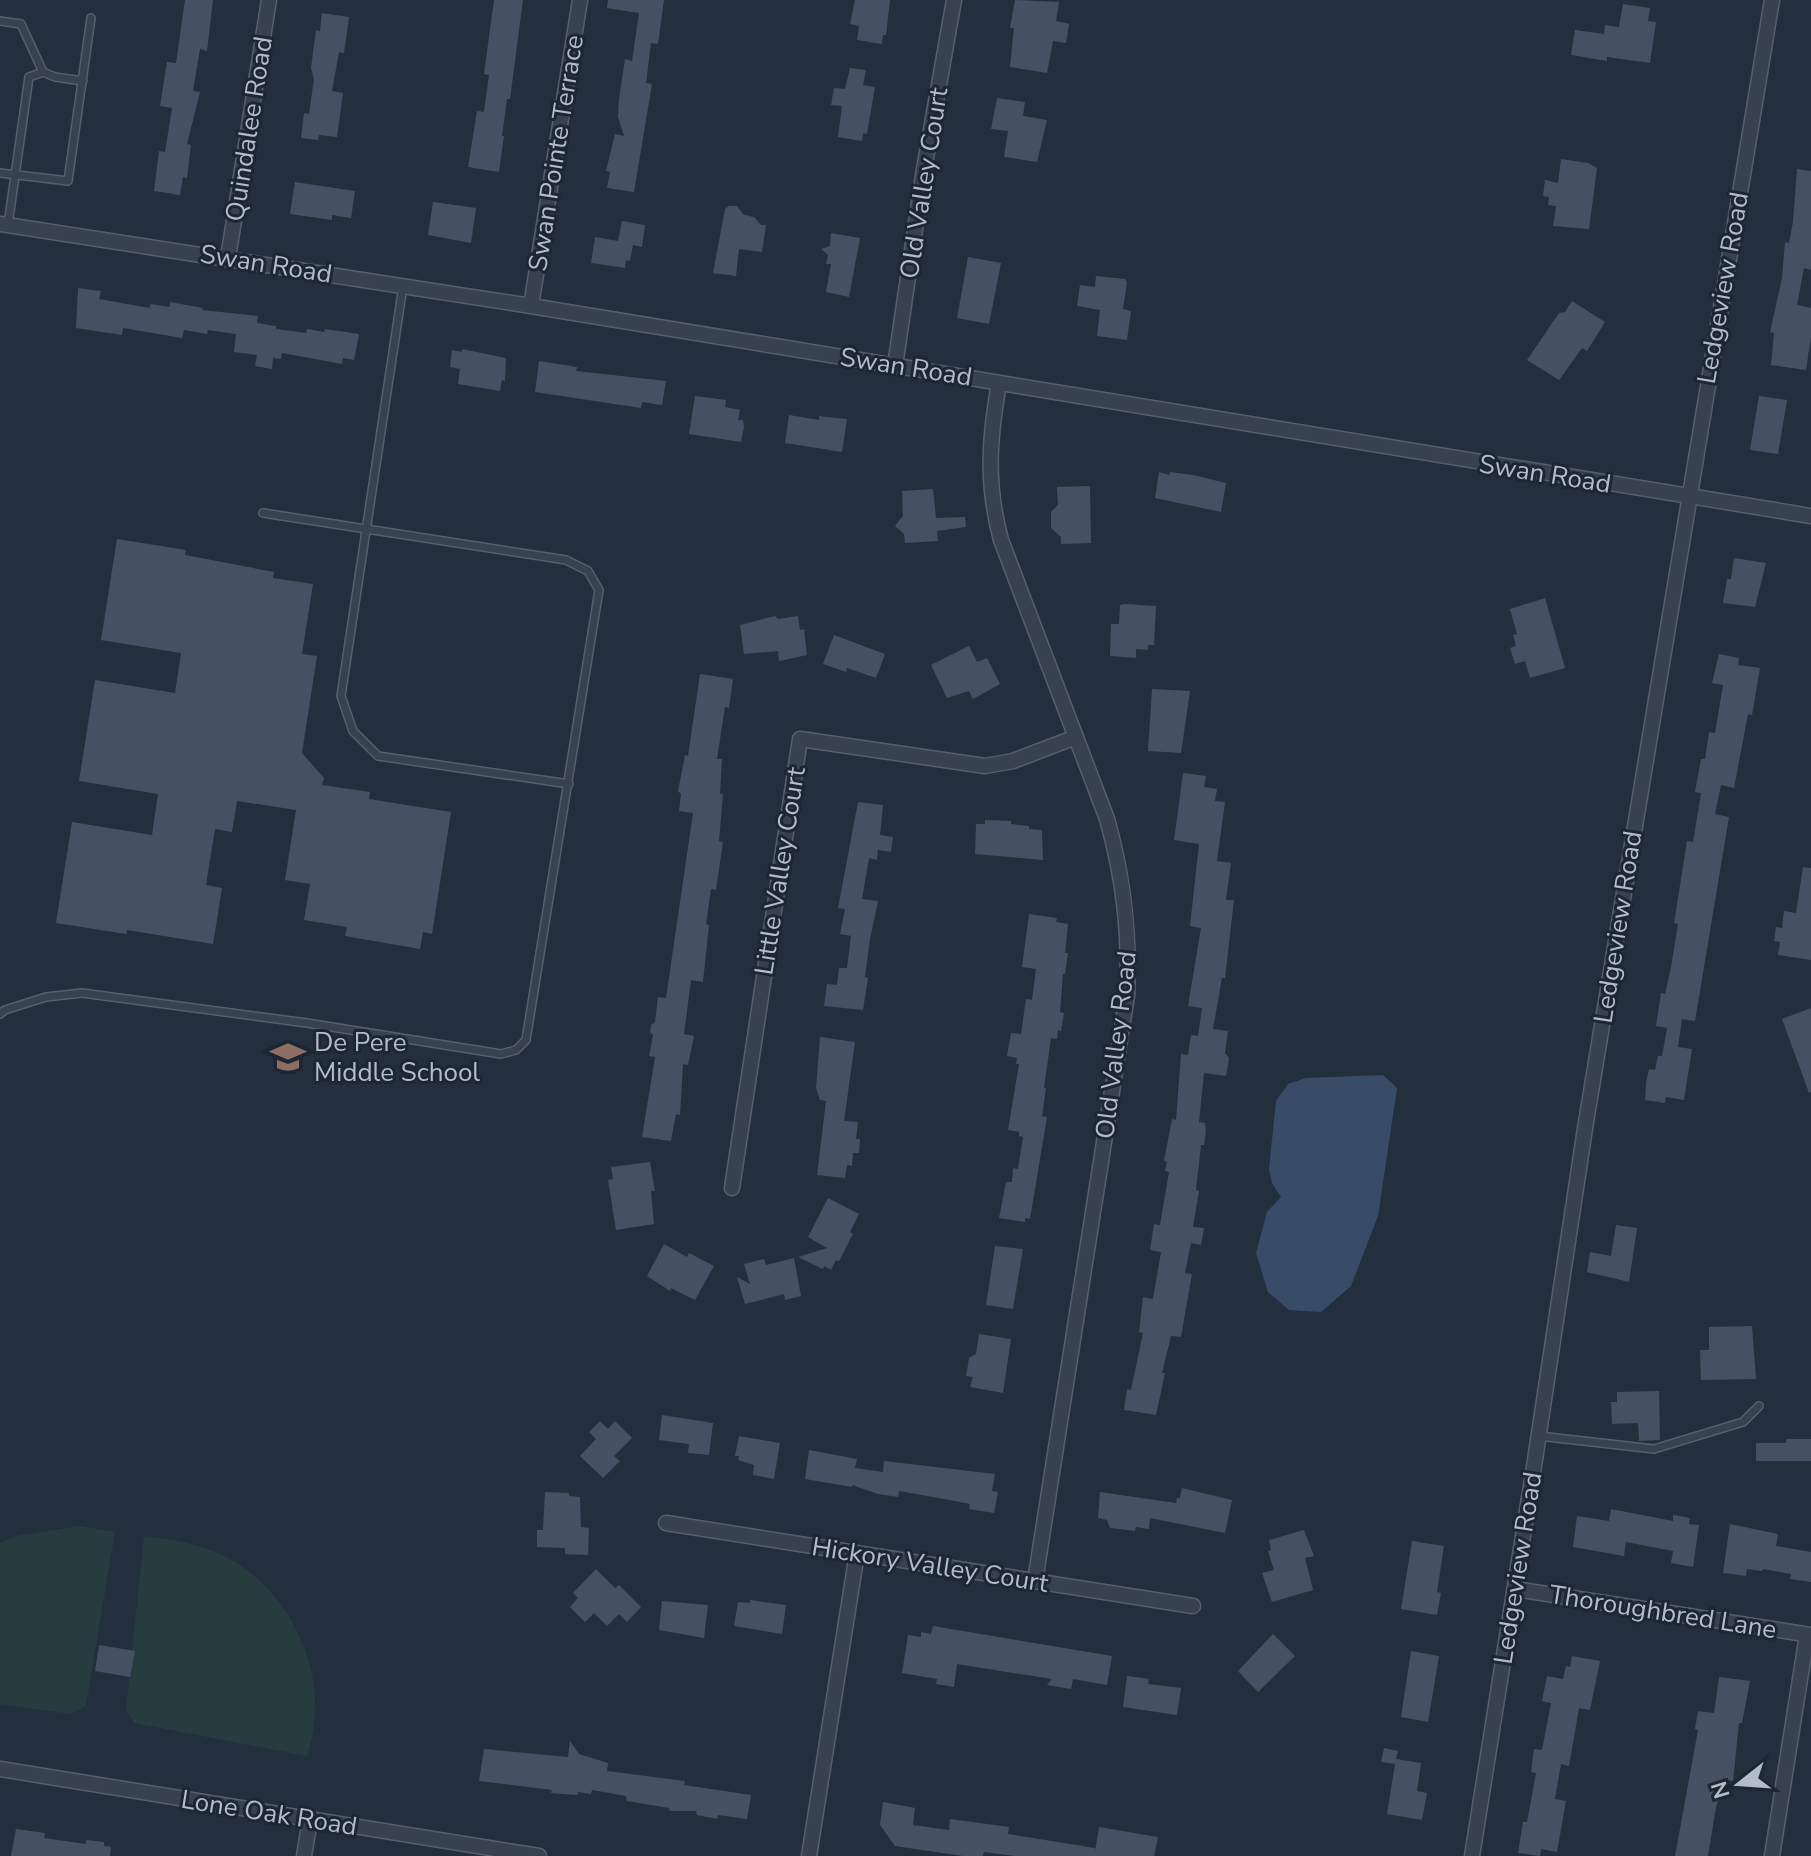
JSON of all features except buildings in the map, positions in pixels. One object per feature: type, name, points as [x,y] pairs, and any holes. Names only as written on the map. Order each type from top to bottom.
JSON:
[{"type":"street","name":"Quindalee Road","points":[[228,258],[269,0]]},
{"type":"street","name":"Swan Pointe Terrace","points":[[531,306],[580,0]]},
{"type":"street","name":"Old Valley Court","points":[[895,366],[923,175],[954,0]]},
{"type":"street","name":"Ledgeview Road","points":[[1472,1856],[1586,1122],[1772,0]]},
{"type":"street","name":"Swan Road","points":[[4,225],[531,306],[1811,516]]},
{"type":"street","name":"Old Valley Road","points":[[999,383],[989,448],[993,513],[1006,555],[1107,819],[1119,860],[1129,946],[1127,996],[1035,1581]]},
{"type":"street","name":"Little Valley Court","points":[[732,1188],[800,739],[985,766],[1013,761],[1076,737]]},
{"type":"street","name":"Hickory Valley Court","points":[[666,1523],[1193,1606]]},
{"type":"street","points":[[809,1856],[857,1553]]},
{"type":"street","name":"Thoroughbred Lane","points":[[1515,1589],[1809,1635]]},
{"type":"street","points":[[1772,1856],[1809,1635]]},
{"type":"street","name":"Lone Oak Road","points":[[0,1769],[539,1856]]},
{"type":"street","points":[[304,1856],[310,1820]]},
{"type":"lane","points":[[0,173],[68,181],[91,18]]},
{"type":"lane","points":[[0,21],[21,24],[43,72]]},
{"type":"lane","points":[[4,225],[16,176],[29,77],[43,72],[83,81]]},
{"type":"lane","points":[[403,286],[341,696],[353,731],[378,756],[569,784]]},
{"type":"lane","points":[[0,1014],[46,997],[82,993],[307,1023],[501,1054],[516,1050],[526,1040],[599,590],[588,571],[566,560],[263,513]]},
{"type":"lane","points":[[1539,1436],[1654,1449],[1743,1422],[1759,1406]]},
{"type":"green space","points":[[79,1526],[115,1532],[86,1706],[71,1714],[0,1704],[0,1543],[16,1536]]},
{"type":"green space","points":[[144,1536],[194,1545],[222,1555],[263,1584],[280,1604],[305,1649],[312,1674],[314,1725],[307,1756],[134,1723],[126,1709]]},
{"type":"water","points":[[1383,1075],[1397,1088],[1378,1216],[1351,1286],[1321,1312],[1289,1310],[1268,1292],[1256,1253],[1267,1212],[1281,1197],[1272,1183],[1269,1169],[1276,1101],[1288,1084],[1306,1078]]},
{"type":"place","name":"De Pere Middle School","points":[[288,1057]]}]
